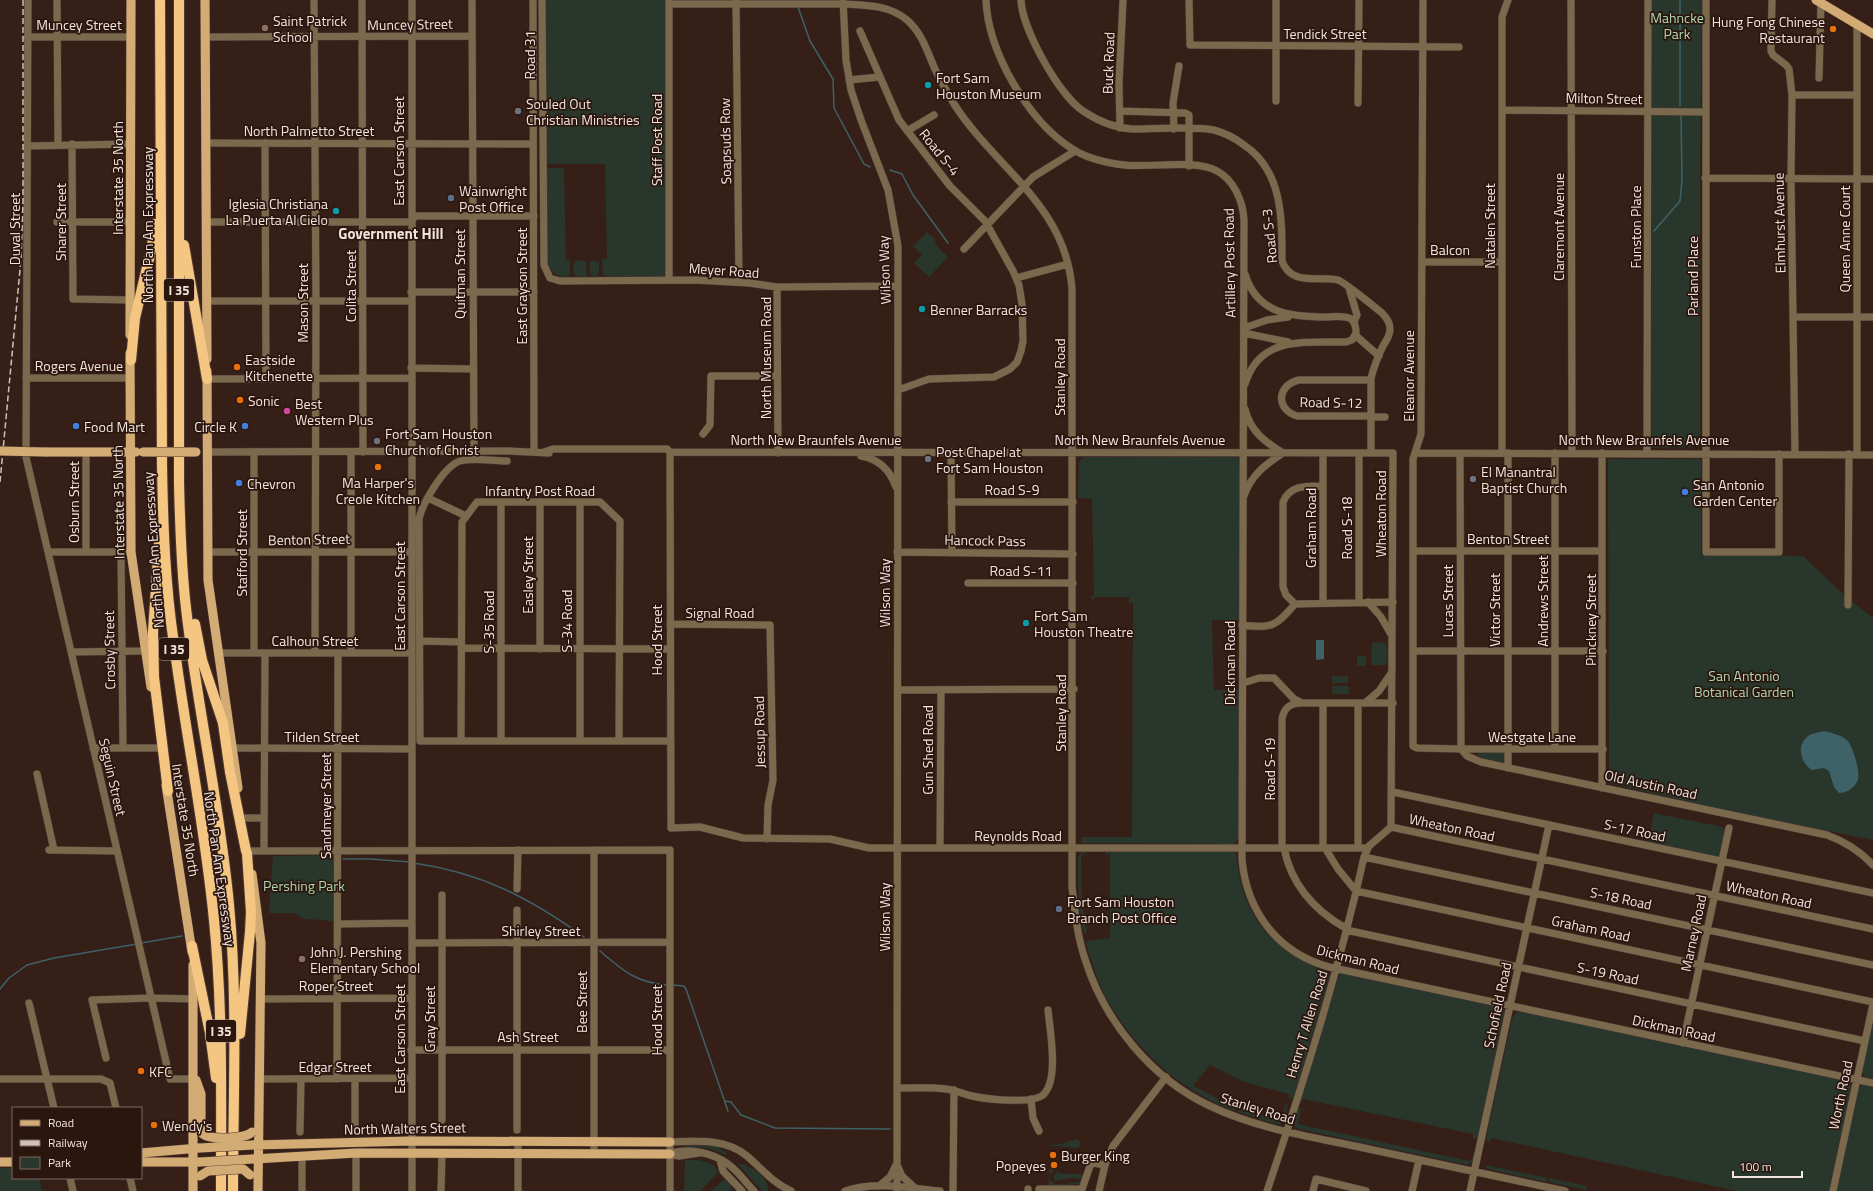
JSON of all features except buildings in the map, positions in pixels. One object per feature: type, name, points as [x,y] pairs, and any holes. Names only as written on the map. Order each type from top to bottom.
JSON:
[{"type":"highway","name":"North Pan Am Expressway","points":[[160,0],[162,465],[164,542],[169,604],[214,919],[220,988],[221,1191]]},
{"type":"highway","name":"North Pan Am Expressway","points":[[179,0],[179,483],[181,555],[186,608],[225,867],[233,961],[234,1191]]},
{"type":"highway","points":[[179,34],[183,0]]},
{"type":"highway","points":[[131,360],[135,318],[154,233],[155,165],[160,83]]},
{"type":"highway","points":[[180,98],[185,246],[207,379]]},
{"type":"highway","points":[[162,465],[153,632],[154,677],[168,791]]},
{"type":"highway","points":[[179,483],[188,576],[197,637],[202,660],[223,723],[230,772],[247,852],[251,912],[233,1134]]},
{"type":"highway","points":[[192,946],[213,1052],[221,1132]]},
{"type":"main road","name":"Interstate 35 North","points":[[131,0],[131,552],[160,748],[192,946],[197,1162],[193,1191]]},
{"type":"main road","points":[[205,0],[208,580],[247,852],[252,873],[261,933],[259,1105],[256,1144],[257,1191]]},
{"type":"main road","points":[[1819,1],[1873,34]]},
{"type":"main road","name":"North New Braunfels Avenue","points":[[0,451],[208,452]]},
{"type":"main road","points":[[194,1076],[201,1094],[201,1128],[203,1134],[210,1138],[247,1136],[252,1132],[259,1105]]},
{"type":"main road","name":"North Walters Street","points":[[142,1153],[256,1144],[411,1141],[670,1142]]},
{"type":"main road","name":"North Walters Street","points":[[142,1162],[197,1162],[356,1153],[670,1154]]},
{"type":"main road","points":[[0,1162],[12,1162]]},
{"type":"main road","points":[[193,1191],[200,1176],[208,1171],[243,1169],[250,1175],[257,1191]]},
{"type":"street","name":"Duval Street","points":[[26,458],[28,0]]},
{"type":"street","points":[[57,0],[58,145]]},
{"type":"street","name":"Mason Street","points":[[314,0],[316,300],[315,653]]},
{"type":"street","name":"Colita Street","points":[[362,0],[363,452]]},
{"type":"street","name":"East Carson Street","points":[[412,0],[412,1191]]},
{"type":"street","name":"Quitman Street","points":[[472,0],[472,292],[474,451]]},
{"type":"street","name":"East Grayson Street","points":[[533,0],[534,452]]},
{"type":"street","name":"Road 31","points":[[542,0],[544,265],[550,277]]},
{"type":"street","name":"Artillery Post Road","points":[[986,0],[992,32],[998,51],[1023,98],[1050,132],[1075,151],[1098,160],[1125,165],[1205,166],[1218,171],[1229,181],[1237,192],[1243,214],[1244,330],[1242,453]]},
{"type":"street","name":"Road S-3","points":[[1021,0],[1024,18],[1034,42],[1063,91],[1083,111],[1120,128],[1214,130],[1230,136],[1247,147],[1265,166],[1278,195],[1281,214],[1282,261],[1284,267],[1290,274],[1300,278],[1338,280],[1382,314],[1388,321],[1390,328],[1389,335],[1379,356],[1371,380],[1371,453]]},
{"type":"street","name":"Buck Road","points":[[1120,128],[1123,0]]},
{"type":"street","name":"Tendick Street","points":[[1189,0],[1190,45],[1460,47]]},
{"type":"street","points":[[1276,0],[1276,101]]},
{"type":"street","points":[[1358,102],[1359,0]]},
{"type":"street","name":"Eleanor Avenue","points":[[1423,0],[1421,434],[1415,453],[1412,743],[1413,746],[1417,748],[1461,749]]},
{"type":"street","name":"Natalen Street","points":[[1505,453],[1502,262],[1502,17],[1508,0]]},
{"type":"street","name":"Claremont Avenue","points":[[1571,0],[1572,453]]},
{"type":"street","name":"Funston Place","points":[[1648,0],[1648,454]]},
{"type":"street","name":"Parland Place","points":[[1706,0],[1706,552],[1779,552],[1779,454]]},
{"type":"street","name":"Elmhurst Avenue","points":[[1772,0],[1771,51],[1773,55],[1789,69],[1792,95],[1791,179],[1795,454]]},
{"type":"street","name":"Stanley Road","points":[[669,2],[844,1],[884,8],[895,13],[911,24],[921,36],[941,81],[965,120],[1038,202],[1057,233],[1068,264],[1072,289],[1074,689],[1072,887],[1076,920],[1082,948],[1092,978],[1105,1005],[1125,1036],[1147,1061],[1185,1092],[1210,1106],[1238,1118],[1287,1132],[1565,1191]]},
{"type":"street","name":"Wilson Way","points":[[844,1],[844,32],[849,80],[861,120],[888,190],[898,246],[897,1189]]},
{"type":"street","points":[[1819,1],[1819,78]]},
{"type":"street","name":"Staff Post Road","points":[[669,2],[669,280]]},
{"type":"street","name":"Soapsuds Row","points":[[736,2],[739,282]]},
{"type":"street","name":"Queen Anne Court","points":[[1848,605],[1858,317],[1857,24]]},
{"type":"street","name":"Road S-4","points":[[860,31],[891,104],[907,131],[950,186],[988,225],[1010,262],[1021,294],[1023,341],[1019,357],[1010,369],[994,377],[929,379],[898,390]]},
{"type":"street","name":"Muncey Street","points":[[206,37],[362,38],[472,36]]},
{"type":"street","name":"Muncey Street","points":[[27,37],[131,37]]},
{"type":"street","points":[[1174,129],[1173,113],[1178,66]]},
{"type":"street","points":[[849,80],[879,76]]},
{"type":"street","points":[[1792,95],[1857,95]]},
{"type":"street","name":"Milton Street","points":[[1502,110],[1705,112]]},
{"type":"street","points":[[1120,111],[1189,115],[1189,166]]},
{"type":"street","points":[[907,131],[934,115]]},
{"type":"street","name":"North Palmetto Street","points":[[206,143],[533,144]]},
{"type":"street","points":[[266,143],[266,378]]},
{"type":"street","name":"Sharer Street","points":[[72,144],[73,300],[130,300]]},
{"type":"street","points":[[27,146],[131,144]]},
{"type":"street","points":[[964,249],[1037,174],[1068,157],[1075,151]]},
{"type":"street","points":[[1705,178],[1873,179]]},
{"type":"street","points":[[206,222],[412,222],[415,216],[534,216]]},
{"type":"street","points":[[57,222],[131,222]]},
{"type":"street","name":"Balcon","points":[[1422,262],[1502,262]]},
{"type":"street","points":[[1016,278],[1068,264]]},
{"type":"street","points":[[1244,268],[1251,288],[1266,305],[1283,314],[1297,316]]},
{"type":"street","name":"Meyer Road","points":[[550,277],[560,281],[669,280],[739,282],[777,286],[898,286]]},
{"type":"street","name":"North Museum Road","points":[[777,286],[778,453]]},
{"type":"street","points":[[1243,392],[1250,372],[1260,359],[1274,348],[1293,343],[1346,342],[1352,340],[1356,330],[1354,322],[1357,315],[1349,288]]},
{"type":"street","points":[[412,292],[534,292]]},
{"type":"street","points":[[206,301],[411,301]]},
{"type":"street","points":[[1244,330],[1280,318],[1297,316],[1342,316],[1354,322]]},
{"type":"street","points":[[1794,317],[1873,317]]},
{"type":"street","points":[[1244,330],[1293,343]]},
{"type":"street","points":[[1355,335],[1379,356]]},
{"type":"street","points":[[411,368],[473,369]]},
{"type":"street","points":[[703,434],[710,425],[711,376],[777,376]]},
{"type":"street","name":"Rogers Avenue","points":[[26,378],[131,378]]},
{"type":"street","points":[[207,379],[411,378]]},
{"type":"street","name":"Road S-12","points":[[1371,380],[1299,380],[1291,382],[1284,388],[1281,394],[1281,402],[1284,408],[1291,414],[1297,416],[1371,416]]},
{"type":"street","name":"Artillery Post Road","points":[[1243,401],[1248,419],[1257,433],[1265,441],[1283,453]]},
{"type":"street","points":[[1371,416],[1385,417]]},
{"type":"street","name":"North New Braunfels Avenue","points":[[208,452],[544,452],[553,449],[666,449],[670,452],[778,453],[1393,453]]},
{"type":"street","name":"Osburn Street","points":[[86,452],[86,552]]},
{"type":"street","name":"Stafford Street","points":[[254,452],[254,653]]},
{"type":"street","points":[[350,452],[351,652]]},
{"type":"street","name":"Hood Street","points":[[670,452],[670,828]]},
{"type":"street","points":[[841,453],[864,456],[880,463],[889,472],[898,492]]},
{"type":"street","points":[[951,453],[952,553]]},
{"type":"street","name":"Dickman Road","points":[[1242,453],[1243,872],[1249,895],[1267,927],[1284,944],[1299,955],[1316,964],[1336,969],[1873,1083]]},
{"type":"street","name":"Dickman Road","points":[[1242,505],[1247,488],[1253,478],[1262,467],[1283,453]]},
{"type":"street","name":"Graham Road","points":[[1323,453],[1323,602]]},
{"type":"street","name":"Road S-18","points":[[1359,453],[1359,602]]},
{"type":"street","name":"Wheaton Road","points":[[1393,453],[1393,703],[1391,827],[1873,929]]},
{"type":"street","name":"North New Braunfels Avenue","points":[[1415,453],[1873,455]]},
{"type":"street","name":"Lucas Street","points":[[1460,453],[1461,749]]},
{"type":"street","name":"Victor Street","points":[[1505,453],[1508,768]]},
{"type":"street","name":"Andrews Street","points":[[1555,453],[1555,748]]},
{"type":"street","name":"Pinckney Street","points":[[1602,453],[1602,788]]},
{"type":"street","name":"Seguin Street","points":[[26,458],[170,1079],[194,1076]]},
{"type":"street","points":[[507,461],[468,461],[457,463],[443,476],[422,507],[419,519],[420,741],[670,741]]},
{"type":"street","points":[[1295,604],[1286,595],[1283,587],[1283,502],[1286,495],[1293,489],[1323,486]]},
{"type":"street","points":[[428,498],[466,516]]},
{"type":"street","name":"Infantry Post Road","points":[[461,741],[461,524],[477,502],[600,502],[620,521],[619,741]]},
{"type":"street","name":"S-35 Road","points":[[501,502],[501,741]]},
{"type":"street","name":"Easley Street","points":[[540,502],[540,649]]},
{"type":"street","name":"S-34 Road","points":[[580,502],[580,741]]},
{"type":"street","name":"Road S-9","points":[[951,502],[1073,502]]},
{"type":"street","name":"Benton Street","points":[[1413,551],[1602,551]]},
{"type":"street","points":[[48,552],[131,552]]},
{"type":"street","name":"Crosby Street","points":[[121,552],[123,748]]},
{"type":"street","name":"Benton Street","points":[[207,552],[412,552]]},
{"type":"street","name":"Hancock Pass","points":[[897,552],[1073,554]]},
{"type":"street","name":"Road S-11","points":[[968,583],[1073,583]]},
{"type":"street","points":[[1242,625],[1263,628],[1270,626],[1282,618],[1295,604],[1323,602],[1393,602]]},
{"type":"street","points":[[1368,602],[1381,616],[1393,639]]},
{"type":"street","name":"Signal Road","points":[[670,624],[770,625]]},
{"type":"street","name":"Jessup Road","points":[[767,838],[767,810],[772,780],[770,625]]},
{"type":"street","points":[[420,641],[501,649],[670,649]]},
{"type":"street","points":[[71,652],[145,651]]},
{"type":"street","points":[[1413,651],[1603,651]]},
{"type":"street","name":"Calhoun Street","points":[[218,653],[412,653]]},
{"type":"street","points":[[264,653],[264,847]]},
{"type":"street","name":"Sandmeyer Street","points":[[337,1079],[338,653]]},
{"type":"street","points":[[1362,703],[1379,691],[1393,671]]},
{"type":"street","points":[[1243,683],[1259,678],[1274,678],[1294,699],[1302,703],[1393,703]]},
{"type":"street","name":"Gun Shed Road","points":[[940,848],[941,690],[1074,689]]},
{"type":"street","points":[[898,690],[941,690]]},
{"type":"street","name":"Road S-19","points":[[1283,848],[1282,719],[1284,712],[1289,706],[1295,703],[1302,703]]},
{"type":"street","points":[[1322,703],[1324,848],[1338,869],[1356,891]]},
{"type":"street","points":[[1358,848],[1362,703]]},
{"type":"street","points":[[93,748],[160,748]]},
{"type":"street","name":"Tilden Street","points":[[232,748],[412,748]]},
{"type":"street","name":"Westgate Lane","points":[[1461,749],[1603,749]]},
{"type":"street","name":"Old Austin Road","points":[[1461,749],[1467,756],[1478,761],[1827,835],[1850,845],[1871,860]]},
{"type":"street","points":[[37,774],[52,850],[117,851]]},
{"type":"street","name":"S-17 Road","points":[[1392,792],[1873,893]]},
{"type":"street","points":[[242,818],[264,818]]},
{"type":"street","name":"Schofield Road","points":[[1470,1191],[1549,825]]},
{"type":"street","points":[[1367,848],[1391,827]]},
{"type":"street","name":"Reynolds Road","points":[[670,828],[700,828],[735,837],[830,839],[869,848],[1367,848]]},
{"type":"street","name":"Marney Road","points":[[1683,1043],[1729,828]]},
{"type":"street","points":[[247,852],[264,847],[338,851],[594,850]]},
{"type":"street","name":"S-19 Road","points":[[1283,848],[1293,876],[1304,893],[1317,908],[1346,930],[1865,1041]]},
{"type":"street","name":"Henry T Allen Road","points":[[1267,1191],[1287,1132],[1336,969],[1367,848]]},
{"type":"street","points":[[518,850],[518,888]]},
{"type":"street","name":"Hood Street","points":[[594,850],[670,850],[670,1191]]},
{"type":"street","name":"Bee Street","points":[[594,850],[594,1153]]},
{"type":"street","name":"S-18 Road","points":[[1364,857],[1873,965]]},
{"type":"street","name":"Graham Road","points":[[1356,891],[1700,964],[1873,1003]]},
{"type":"street","name":"Gray Street","points":[[442,895],[442,1120]]},
{"type":"street","points":[[517,910],[517,1130]]},
{"type":"street","points":[[338,924],[412,923]]},
{"type":"street","name":"Shirley Street","points":[[412,943],[670,942]]},
{"type":"street","points":[[106,1058],[92,1000],[151,998],[194,999]]},
{"type":"street","name":"Roper Street","points":[[261,999],[412,998]]},
{"type":"street","points":[[29,1003],[54,1107]]},
{"type":"street","name":"Worth Road","points":[[1833,1191],[1873,1003]]},
{"type":"street","points":[[897,1088],[954,1090],[974,1097],[992,1099],[1031,1099],[1044,1095],[1050,1080],[1052,1065],[1048,1010]]},
{"type":"street","name":"Ash Street","points":[[412,1050],[669,1050]]},
{"type":"street","points":[[1099,1191],[1105,1165],[1118,1138],[1166,1077]]},
{"type":"street","points":[[0,1079],[97,1078],[110,1083],[116,1107]]},
{"type":"street","name":"Edgar Street","points":[[259,1079],[412,1078]]},
{"type":"street","points":[[300,1132],[301,1079]]},
{"type":"street","points":[[355,1079],[355,1127]]},
{"type":"street","points":[[953,1191],[954,1090]]},
{"type":"street","points":[[1031,1099],[1033,1118],[1039,1131]]},
{"type":"street","points":[[518,1141],[518,1191]]},
{"type":"street","points":[[670,1142],[712,1142],[737,1149],[746,1155],[776,1183],[791,1191]]},
{"type":"street","points":[[670,1154],[679,1150],[690,1150],[720,1160],[729,1164],[754,1191]]},
{"type":"street","points":[[356,1153],[356,1191]]},
{"type":"street","points":[[441,1191],[442,1153]]},
{"type":"street","points":[[302,1157],[302,1191]]},
{"type":"street","points":[[720,1160],[723,1171],[742,1191]]},
{"type":"street","points":[[720,1160],[748,1191]]},
{"type":"street","points":[[720,1160],[731,1161],[760,1191]]},
{"type":"street","points":[[1412,1191],[1419,1160]]},
{"type":"street","points":[[879,1186],[890,1177],[896,1163]]},
{"type":"street","points":[[896,1163],[902,1176],[915,1188]]},
{"type":"street","points":[[1039,1189],[1082,1188],[1090,1166],[1093,1163],[1105,1165]]},
{"type":"street","points":[[70,1179],[73,1191]]},
{"type":"street","points":[[130,1179],[133,1191]]},
{"type":"street","points":[[1313,1191],[1316,1180],[1366,1191]]},
{"type":"street","points":[[845,1191],[865,1186],[879,1186],[897,1189],[915,1188],[940,1191]]},
{"type":"green space","points":[[545,0],[666,0],[666,275],[664,276],[610,277],[603,275],[602,259],[607,259],[605,164],[549,164],[546,162]]},
{"type":"green space","name":"Mahncke Park","points":[[1652,0],[1702,0],[1700,178],[1700,447],[1651,448]]},
{"type":"green space","points":[[549,168],[564,168],[566,260],[570,260],[570,274],[567,277],[555,274],[547,264],[546,171]]},
{"type":"green space","points":[[927,232],[936,240],[934,243],[948,257],[929,277],[914,263],[922,255],[913,246]]},
{"type":"green space","points":[[576,260],[586,261],[587,276],[581,277],[574,275],[573,264]]},
{"type":"green space","points":[[593,260],[599,262],[599,274],[594,277],[590,274],[590,262]]},
{"type":"green space","points":[[1084,457],[1238,457],[1240,461],[1240,620],[1212,620],[1214,690],[1240,689],[1239,839],[1234,844],[1081,843],[1081,837],[1132,837],[1133,603],[1129,603],[1129,597],[1095,597],[1093,601],[1090,596],[1094,595],[1092,499],[1078,498],[1079,464],[1080,460]]},
{"type":"green space","name":"San Antonio Botanical Garden","points":[[1608,459],[1701,459],[1701,554],[1803,556],[1841,592],[1873,618],[1873,840],[1736,813],[1609,783]]},
{"type":"green space","points":[[1372,642],[1386,643],[1388,654],[1386,665],[1371,665]]},
{"type":"green space","points":[[1357,656],[1366,656],[1366,666],[1357,666]]},
{"type":"green space","points":[[1332,676],[1348,676],[1348,683],[1332,683]]},
{"type":"green space","points":[[1332,686],[1349,686],[1349,694],[1332,694]]},
{"type":"green space","points":[[1478,751],[1504,751],[1504,763],[1486,760],[1478,756]]},
{"type":"green space","points":[[1654,813],[1723,827],[1726,833],[1721,858],[1648,843]]},
{"type":"green space","points":[[1082,851],[1086,852],[1081,856],[1082,902],[1087,932],[1085,934],[1081,920],[1078,885],[1078,857]]},
{"type":"green space","points":[[1111,851],[1236,852],[1239,874],[1245,894],[1252,912],[1262,927],[1274,941],[1289,952],[1327,971],[1330,975],[1294,1098],[1288,1099],[1289,1094],[1244,1082],[1210,1065],[1193,1086],[1235,1107],[1235,1110],[1213,1102],[1195,1092],[1162,1067],[1147,1053],[1120,1021],[1102,988],[1085,941],[1110,938],[1110,853],[1107,855],[1105,853]]},
{"type":"green space","name":"Pershing Park","points":[[334,855],[334,922],[304,919],[294,913],[269,913],[273,856]]},
{"type":"green space","points":[[1341,973],[1503,1008],[1505,1012],[1478,1139],[1473,1138],[1473,1134],[1303,1099],[1302,1102],[1300,1101],[1337,981]]},
{"type":"green space","points":[[1519,1011],[1848,1080],[1852,1086],[1829,1191],[1737,1191],[1491,1138],[1490,1143],[1488,1142],[1486,1138],[1510,1028],[1513,1016]]},
{"type":"green space","points":[[1873,1020],[1873,1079],[1865,1077],[1862,1071]]},
{"type":"green space","points":[[1863,1084],[1873,1086],[1873,1191],[1837,1191],[1858,1089]]},
{"type":"green space","points":[[1286,1104],[1288,1105],[1281,1125],[1238,1112],[1240,1109],[1280,1120]]},
{"type":"green space","points":[[1298,1108],[1301,1108],[1298,1124],[1469,1161],[1472,1158],[1476,1145],[1473,1162],[1467,1165],[1299,1129],[1294,1126]]},
{"type":"green space","points":[[1076,1139],[1081,1142],[1077,1148],[1043,1145],[1061,1144]]},
{"type":"green space","points":[[686,1145],[716,1146],[728,1154],[726,1155],[708,1148],[686,1147]]},
{"type":"green space","points":[[685,1160],[694,1160],[710,1164],[717,1170],[717,1174],[700,1191],[684,1191]]},
{"type":"green space","points":[[737,1163],[748,1166],[758,1172],[765,1180],[768,1191],[762,1191]]},
{"type":"green space","points":[[1486,1165],[1547,1178],[1547,1182],[1492,1170],[1485,1167]]},
{"type":"green space","points":[[0,1168],[12,1168],[12,1179],[39,1179],[42,1191],[0,1191]]},
{"type":"green space","points":[[1049,1169],[1055,1169],[1049,1175]]},
{"type":"green space","points":[[1057,1172],[1064,1174],[1081,1174],[1083,1177],[1081,1179],[1072,1178],[1055,1181],[1053,1176]]},
{"type":"green space","points":[[1049,1175],[1050,1180],[1053,1183],[1061,1184],[1080,1182],[1080,1184],[1049,1186]]},
{"type":"green space","points":[[1550,1178],[1587,1186],[1586,1190],[1549,1182]]},
{"type":"green space","points":[[723,1180],[726,1180],[731,1186],[731,1191],[711,1191]]},
{"type":"water","points":[[1316,640],[1324,640],[1324,659],[1316,660]]},
{"type":"water","points":[[1824,731],[1845,738],[1854,753],[1858,770],[1858,779],[1851,789],[1845,792],[1839,793],[1834,787],[1829,771],[1824,768],[1812,770],[1803,760],[1801,746],[1803,742],[1808,736]]},
{"type":"waterway","points":[[1680,0],[1680,106]]},
{"type":"waterway","points":[[798,7],[810,41],[833,79],[834,108],[864,164],[870,167]]},
{"type":"waterway","points":[[1654,231],[1680,201],[1682,180],[1681,115]]},
{"type":"waterway","points":[[890,170],[902,174],[913,195],[948,243]]},
{"type":"waterway","points":[[343,859],[370,859],[410,862]]},
{"type":"waterway","points":[[413,863],[460,873],[503,889],[544,910],[584,937]]},
{"type":"waterway","points":[[141,943],[182,936]]},
{"type":"waterway","points":[[0,989],[9,978],[27,965],[54,958],[137,944]]},
{"type":"waterway","points":[[600,951],[631,975],[648,982],[668,985]]},
{"type":"waterway","points":[[672,985],[684,986],[686,989],[728,1111]]},
{"type":"waterway","points":[[725,1101],[731,1102],[741,1115],[775,1128],[890,1129]]},
{"type":"railway","points":[[0,482],[21,259],[23,203],[23,0]]},
{"type":"place","name":"Saint Patrick School","points":[[265,28]]},
{"type":"place","name":"Hung Fong Chinese Restaurant","points":[[1833,29]]},
{"type":"place","name":"Fort Sam Houston Museum","points":[[928,85]]},
{"type":"place","name":"Souled Out Christian Ministries","points":[[518,111]]},
{"type":"place","name":"Wainwright Post Office","points":[[451,198]]},
{"type":"place","name":"Iglesia Christiana La Puerta Al Cielo","points":[[336,211]]},
{"type":"place","name":"Benner Barracks","points":[[922,309]]},
{"type":"place","name":"Eastside Kitchenette","points":[[237,367]]},
{"type":"place","name":"Sonic","points":[[240,400]]},
{"type":"place","name":"Best Western Plus","points":[[287,411]]},
{"type":"place","name":"Food Mart","points":[[76,426]]},
{"type":"place","name":"Circle K","points":[[245,426]]},
{"type":"place","name":"Fort Sam Houston Church of Christ","points":[[377,441]]},
{"type":"place","name":"Post Chapel at Fort Sam Houston","points":[[928,459]]},
{"type":"place","name":"Ma Harper's Creole Kitchen","points":[[378,467]]},
{"type":"place","name":"El Manantral Baptist Church","points":[[1473,479]]},
{"type":"place","name":"Chevron","points":[[239,483]]},
{"type":"place","name":"San Antonio Garden Center","points":[[1685,492]]},
{"type":"place","name":"Fort Sam Houston Theatre","points":[[1026,623]]},
{"type":"place","name":"Fort Sam Houston Branch Post Office","points":[[1059,909]]},
{"type":"place","name":"John J. Pershing Elementary School","points":[[302,959]]},
{"type":"place","name":"KFC","points":[[141,1071]]},
{"type":"place","name":"Wendy's","points":[[154,1125]]},
{"type":"place","name":"Burger King","points":[[1053,1155]]},
{"type":"place","name":"Popeyes","points":[[1054,1165]]},
{"type":"district","name":"Government Hill","points":[[391,233]]}]
